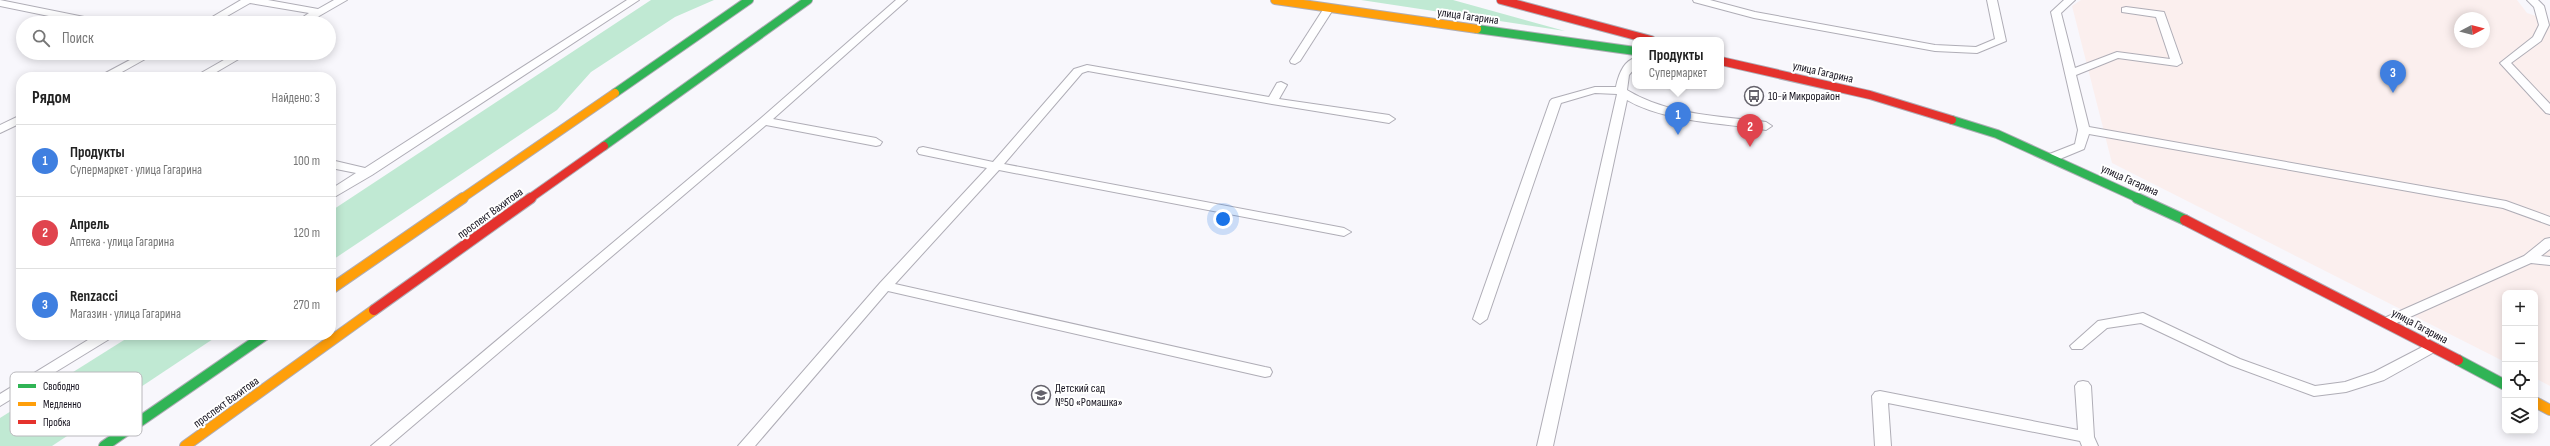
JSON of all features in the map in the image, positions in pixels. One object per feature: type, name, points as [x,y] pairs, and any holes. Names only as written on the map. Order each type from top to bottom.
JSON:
[{"type":"main road","points":[[336,286],[749,0]]},
{"type":"main road","name":"проспект Вахитова","points":[[336,338],[808,0]]},
{"type":"main road","name":"улица Гагарина","points":[[1275,0],[1632,51]]},
{"type":"main road","name":"улица Гагарина","points":[[1501,0],[1640,37]]},
{"type":"main road","name":"улица Гагарина","points":[[1724,62],[1870,95],[1997,134],[2158,206],[2387,322],[2502,383]]},
{"type":"main road","points":[[142,420],[258,340]]},
{"type":"main road","name":"проспект Вахитова","points":[[185,446],[333,340]]},
{"type":"main road","points":[[2538,404],[2550,410]]},
{"type":"main road","points":[[104,446],[119,436]]},
{"type":"lane","points":[[220,16],[249,0],[318,12]]},
{"type":"lane","points":[[311,16],[342,0]]},
{"type":"lane","points":[[336,192],[634,0]]},
{"type":"lane","points":[[379,446],[764,120],[902,0]]},
{"type":"lane","points":[[1698,0],[1754,16],[1935,48],[1977,50],[2001,41],[1992,0]]},
{"type":"lane","points":[[2051,158],[2080,146],[2084,130],[2056,12],[2070,0]]},
{"type":"lane","points":[[2532,0],[2539,6],[2544,26],[2537,39],[2505,63],[2550,111]]},
{"type":"lane","points":[[0,3],[64,16]]},
{"type":"lane","points":[[1295,61],[1329,8]]},
{"type":"lane","points":[[2071,73],[2117,55],[2177,63],[2160,14],[2126,10]]},
{"type":"lane","points":[[114,72],[137,60]]},
{"type":"lane","points":[[209,72],[231,60]]},
{"type":"lane","points":[[1545,446],[1622,92],[1624,74],[1632,65]]},
{"type":"lane","points":[[746,446],[885,286],[996,166],[1078,71],[1087,68],[1272,101],[1389,118]]},
{"type":"lane","points":[[1272,101],[1281,85]]},
{"type":"lane","points":[[1480,319],[1556,102],[1596,90],[1622,92],[1633,100],[1667,110],[1766,126]]},
{"type":"lane","points":[[764,120],[876,142]]},
{"type":"lane","points":[[0,129],[16,121]]},
{"type":"lane","points":[[2084,130],[2506,205],[2550,220]]},
{"type":"lane","points":[[923,151],[1344,232]]},
{"type":"lane","points":[[336,165],[368,172]]},
{"type":"lane","points":[[2387,322],[2529,259],[2550,242]]},
{"type":"lane","points":[[2529,259],[2550,260]]},
{"type":"lane","points":[[885,286],[1265,372]]},
{"type":"lane","points":[[2077,346],[2103,324],[2143,318],[2235,362],[2314,391],[2346,387],[2379,376],[2433,347]]},
{"type":"lane","points":[[47,372],[98,340]]},
{"type":"lane","points":[[1883,446],[1880,396],[2088,442],[2084,386]]},
{"type":"lane","points":[[0,401],[10,395]]},
{"type":"shaded area","points":[[2081,0],[2517,0],[2527,13],[2550,21],[2550,386],[2538,380],[2538,290],[2502,290],[2502,360],[2112,163],[2072,6]]},
{"type":"green space","points":[[651,0],[714,0],[675,17],[591,72],[557,110],[336,258],[336,208]]},
{"type":"green space","points":[[1361,0],[1453,0],[1565,31]]},
{"type":"green space","points":[[124,340],[211,340],[142,386],[142,372],[73,372]]},
{"type":"green space","points":[[10,412],[10,436],[67,436],[52,446],[0,446],[0,418]]},
{"type":"traffic: fast","points":[[615,93],[749,0]]},
{"type":"traffic: fast","points":[[604,146],[808,0]]},
{"type":"traffic: fast","points":[[1477,29],[1632,51]]},
{"type":"traffic: fast","points":[[1952,120],[1997,134],[2185,220]]},
{"type":"traffic: fast","points":[[142,420],[258,340]]},
{"type":"traffic: fast","points":[[2458,360],[2502,383]]},
{"type":"traffic: fast","points":[[104,446],[119,436]]},
{"type":"traffic: slow","points":[[1275,0],[1477,29]]},
{"type":"traffic: slow","points":[[336,286],[615,93]]},
{"type":"traffic: slow","points":[[336,337],[374,310]]},
{"type":"traffic: slow","points":[[185,446],[332,340]]},
{"type":"traffic: slow","points":[[2538,404],[2550,410]]},
{"type":"traffic: jam","points":[[1501,0],[1640,37]]},
{"type":"traffic: jam","points":[[1724,62],[1870,95],[1952,120]]},
{"type":"traffic: jam","points":[[374,310],[604,146]]},
{"type":"traffic: jam","points":[[2185,220],[2458,360]]},
{"type":"place","name":"Renzacci","points":[[2393,93]]},
{"type":"place","name":"10-й Микрорайон","points":[[1754,96]]},
{"type":"place","name":"Продукты","points":[[1678,135]]},
{"type":"place","name":"Апрель","points":[[1750,147]]},
{"type":"place","name":"Детский сад №50 «Ромашка»","points":[[1041,395]]}]
